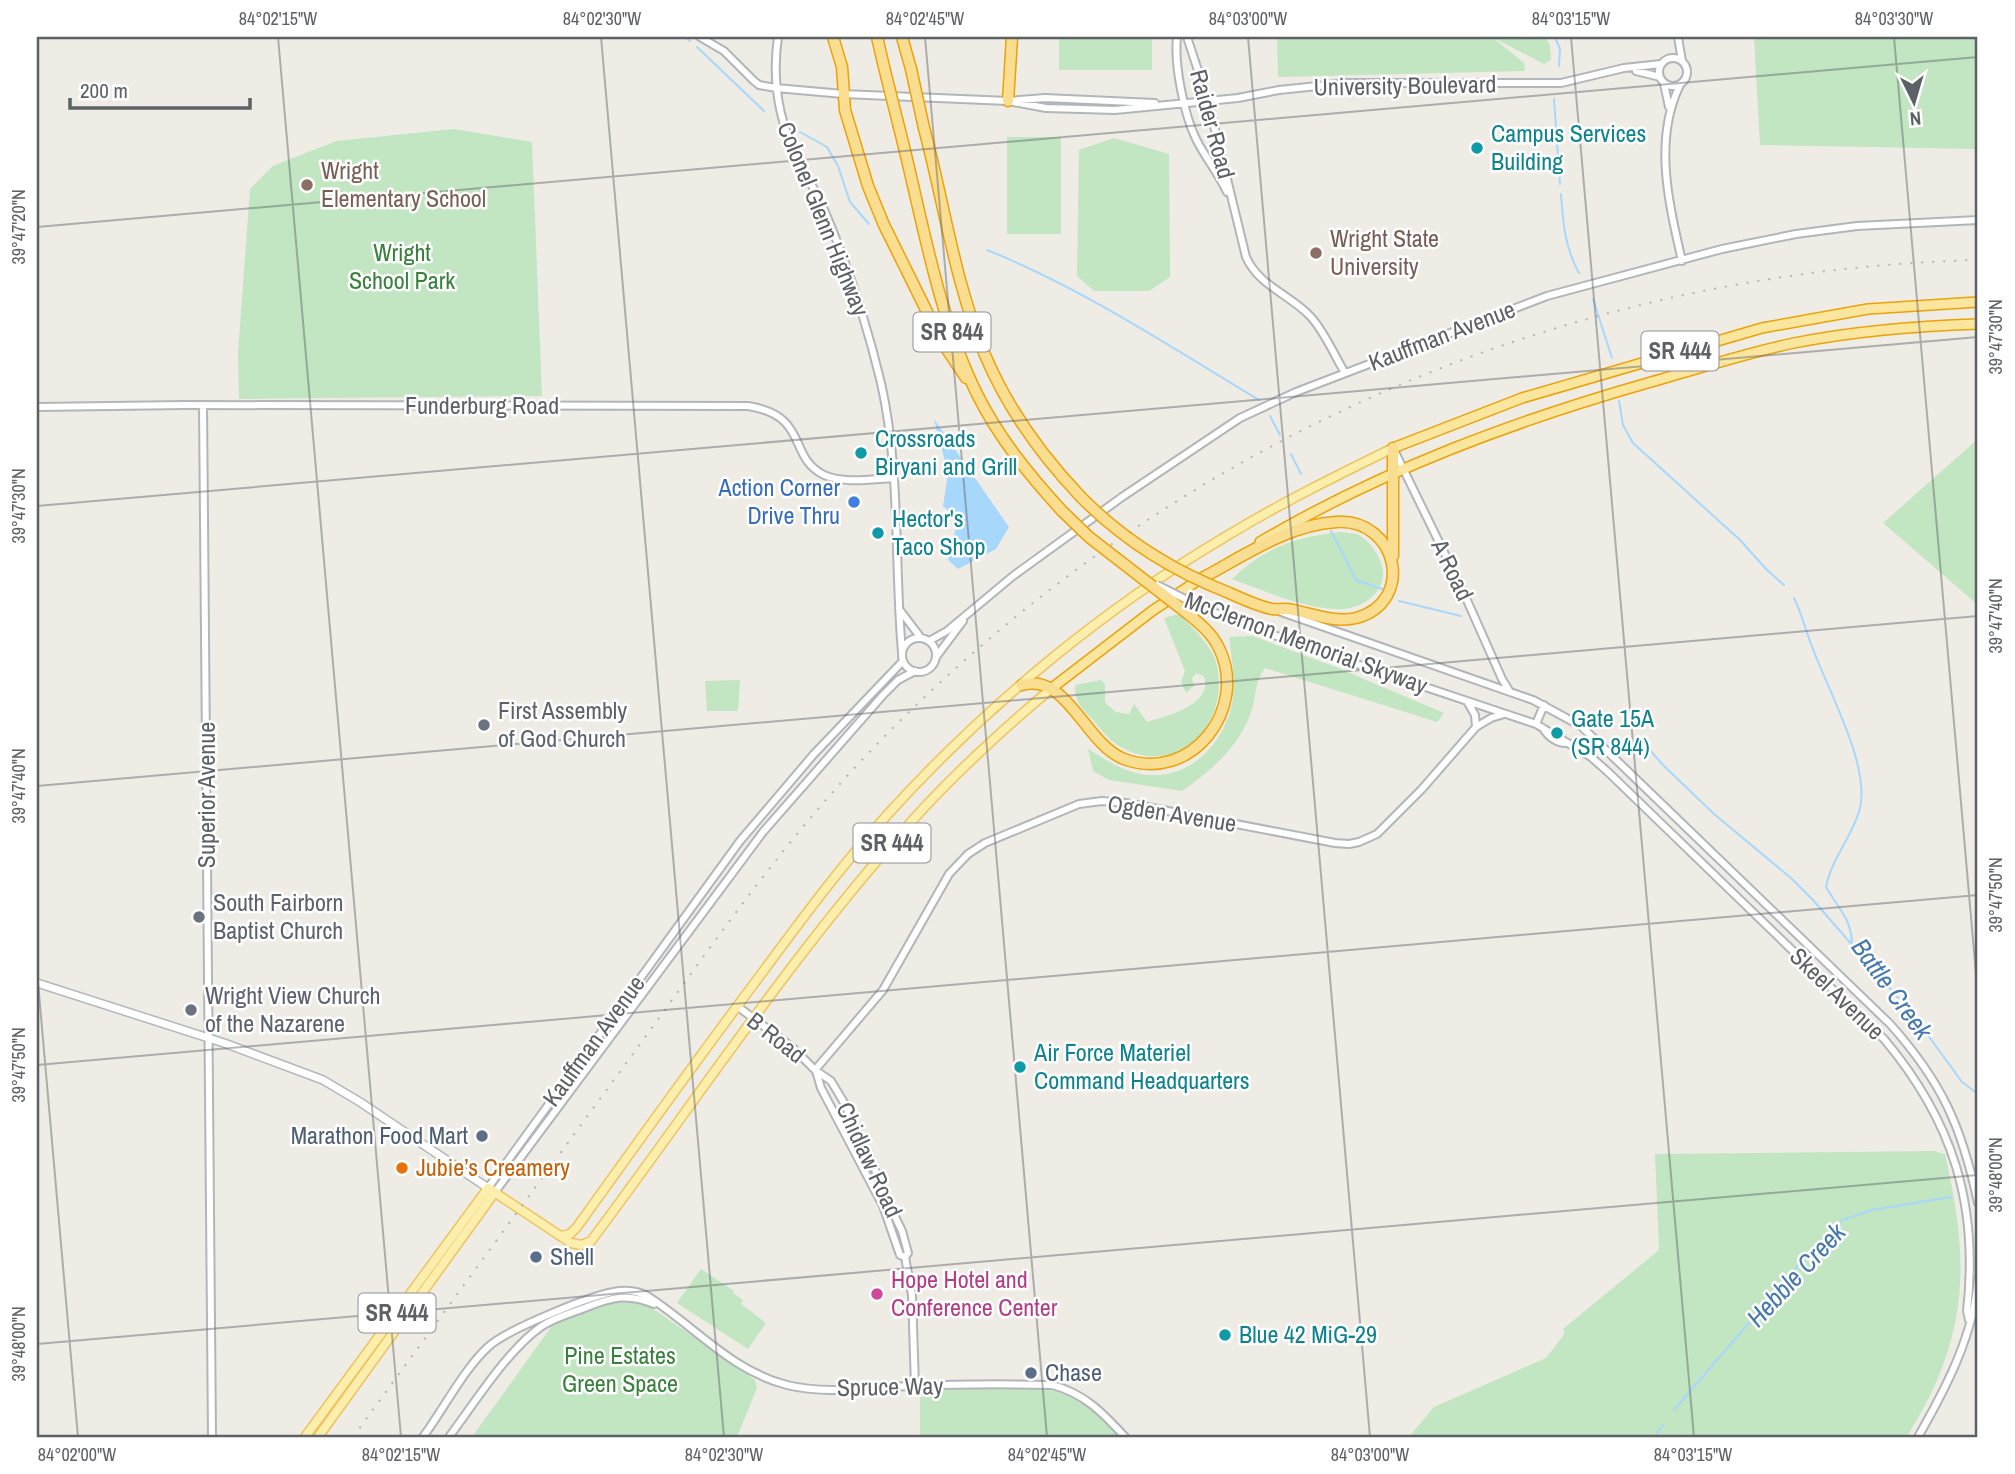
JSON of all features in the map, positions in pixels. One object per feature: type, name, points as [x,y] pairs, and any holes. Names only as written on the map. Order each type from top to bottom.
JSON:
[{"type":"highway","points":[[833,37],[842,67],[845,110],[868,187],[884,225],[953,360],[977,392]]},
{"type":"highway","name":"McClernon Memorial Skyway","points":[[877,37],[950,327],[977,392],[998,430],[1027,472],[1089,537],[1143,578]]},
{"type":"highway","name":"McClernon Memorial Skyway","points":[[902,37],[971,316],[997,381],[1023,426],[1080,496],[1122,535],[1155,558],[1227,592],[1273,609]]},
{"type":"highway","points":[[909,37],[911,69]]},
{"type":"highway","points":[[1008,101],[1012,37]]},
{"type":"highway","name":"SR 444","points":[[1393,448],[1522,398],[1762,328],[1868,309],[1978,302]]},
{"type":"highway","name":"SR 444","points":[[1052,688],[1152,611],[1277,532],[1393,473],[1542,414],[1748,355],[1818,339],[1866,331],[1978,324]]},
{"type":"highway","points":[[1273,609],[1289,609],[1340,619],[1364,615],[1379,605],[1387,594],[1393,570],[1393,448]]},
{"type":"highway","points":[[1203,577],[1278,538],[1337,522],[1362,526],[1377,535],[1390,552],[1393,570]]},
{"type":"highway","points":[[1022,685],[1041,683],[1052,688],[1112,753],[1143,764],[1164,763],[1181,758],[1199,746],[1214,728],[1224,706],[1227,682],[1224,660],[1215,641],[1204,627],[1143,578]]},
{"type":"main road","name":"SR 444","points":[[561,1236],[570,1234],[577,1227],[825,889],[889,813],[940,760],[1022,685],[1100,622],[1166,575],[1229,534],[1310,489],[1393,448]]},
{"type":"main road","name":"SR 444","points":[[492,1190],[561,1236],[577,1244],[591,1241],[847,896],[911,822],[983,749],[1052,688]]},
{"type":"main road","points":[[37,983],[210,1038],[331,1084],[492,1190]]},
{"type":"main road","name":"Kauffman Avenue","points":[[305,1437],[492,1190]]},
{"type":"main road","name":"Kauffman Avenue","points":[[318,1437],[492,1190]]},
{"type":"street","points":[[700,37],[724,51],[759,85],[776,88]]},
{"type":"street","name":"Colonel Glenn Highway","points":[[778,37],[776,88],[782,118],[797,157],[825,211],[871,344],[884,399],[894,478],[902,652]]},
{"type":"street","name":"Raider Road","points":[[1177,37],[1175,49],[1185,103],[1196,140],[1225,188],[1235,211]]},
{"type":"street","name":"Raider Road","points":[[1187,37],[1208,101],[1251,268],[1259,279],[1311,317],[1345,373]]},
{"type":"street","points":[[1678,38],[1668,58],[1661,64],[1661,80],[1669,109],[1666,151],[1668,196],[1682,261]]},
{"type":"street","points":[[1678,38],[1682,61]]},
{"type":"street","points":[[1668,58],[1677,58],[1687,66],[1687,75],[1669,109]]},
{"type":"street","name":"University Boulevard","points":[[776,88],[843,94],[1008,101],[1046,108],[1101,109],[1208,101],[1347,83],[1561,83],[1624,68],[1661,64]]},
{"type":"street","name":"University Boulevard","points":[[1624,68],[1661,80],[1670,86],[1680,85]]},
{"type":"street","name":"Kauffman Avenue","points":[[929,641],[1058,543],[1240,418],[1265,405],[1547,296],[1722,249],[1796,234],[1885,224],[1978,220]]},
{"type":"street","name":"Superior Avenue","points":[[203,405],[212,1437]]},
{"type":"street","name":"Funderburg Road","points":[[37,407],[748,406],[765,409],[785,419],[811,464],[826,476],[842,480],[894,478]]},
{"type":"street","name":"A Road","points":[[1393,448],[1405,468],[1502,679],[1511,692]]},
{"type":"street","name":"McClernon Memorial Skyway","points":[[1143,578],[1205,609],[1306,647],[1540,725]]},
{"type":"street","points":[[898,608],[921,638],[929,641],[934,648],[935,659],[929,668],[915,671],[903,661],[902,652],[909,642],[921,638]]},
{"type":"street","name":"McClernon Memorial Skyway","points":[[1273,609],[1548,707]]},
{"type":"street","name":"Kauffman Avenue","points":[[935,659],[969,613]]},
{"type":"street","name":"Kauffman Avenue","points":[[492,1190],[740,842],[814,754],[903,661]]},
{"type":"street","name":"Kauffman Avenue","points":[[492,1190],[762,832],[883,695],[898,680],[915,671]]},
{"type":"street","points":[[1467,702],[1475,715],[1476,727],[1491,718],[1506,714]]},
{"type":"street","points":[[1540,725],[1548,707]]},
{"type":"street","name":"Skeel Avenue","points":[[1548,707],[1581,726],[1594,738],[1912,1049],[1928,1071],[1956,1121],[1978,1203]]},
{"type":"street","name":"Skeel Avenue","points":[[1540,725],[1570,743],[1608,772],[1884,1039],[1915,1078],[1944,1131],[1965,1199],[1971,1259],[1969,1320]]},
{"type":"street","name":"Ogden Avenue","points":[[815,1070],[883,990],[949,874],[968,854],[985,843],[1063,809],[1102,801],[1126,803],[1335,843],[1359,842],[1384,828],[1476,727]]},
{"type":"street","name":"B Road","points":[[737,1006],[802,1055],[815,1070]]},
{"type":"street","name":"Chidlaw Road","points":[[815,1070],[839,1127],[883,1206],[900,1254],[905,1256]]},
{"type":"street","name":"Chidlaw Road","points":[[815,1070],[831,1081],[857,1128],[902,1231],[908,1253],[905,1256],[914,1312],[915,1386]]},
{"type":"street","name":"Skeel Avenue","points":[[1918,1437],[1952,1375],[1973,1310],[1978,1278]]},
{"type":"street","name":"Spruce Way","points":[[423,1437],[480,1355],[500,1338],[548,1315],[620,1290],[640,1293],[734,1361],[774,1381],[812,1388],[1052,1385],[1070,1391],[1093,1404],[1125,1437]]},
{"type":"street","name":"Spruce Way","points":[[449,1437],[509,1359],[544,1325],[604,1300],[625,1296],[659,1306]]},
{"type":"green space","points":[[1059,37],[1152,37],[1152,70],[1059,70]]},
{"type":"green space","points":[[1277,37],[1492,37],[1524,63],[1525,71],[1278,77]]},
{"type":"green space","points":[[1492,37],[1545,37],[1550,45],[1551,60],[1544,64]]},
{"type":"green space","points":[[1754,37],[1978,37],[1978,149],[1760,145]]},
{"type":"green space","name":"Wright School Park","points":[[454,129],[532,142],[542,396],[239,399],[238,353],[250,189],[273,166],[336,141]]},
{"type":"green space","points":[[1007,137],[1061,137],[1061,234],[1007,234]]},
{"type":"green space","points":[[1114,138],[1169,154],[1170,277],[1149,291],[1094,291],[1077,276],[1079,150]]},
{"type":"green space","points":[[1978,439],[1978,605],[1883,523]]},
{"type":"green space","points":[[1341,532],[1363,537],[1378,555],[1383,570],[1378,590],[1357,606],[1337,609],[1310,606],[1232,579],[1257,559],[1282,545]]},
{"type":"green space","points":[[1179,614],[1203,640],[1216,662],[1218,692],[1214,711],[1206,728],[1194,742],[1178,752],[1161,756],[1142,755],[1121,747],[1106,736],[1080,705],[1075,685],[1101,680],[1105,684],[1105,703],[1116,712],[1129,714],[1134,704],[1147,722],[1177,712],[1196,701],[1205,686],[1204,676],[1196,673],[1192,678],[1194,686],[1186,693],[1181,682],[1185,671],[1164,618]]},
{"type":"green space","points":[[1253,636],[1338,668],[1444,713],[1437,722],[1265,668],[1259,678],[1252,709],[1241,734],[1224,756],[1182,791],[1109,780],[1093,771],[1088,749],[1123,769],[1152,775],[1168,774],[1195,762],[1216,740],[1230,712],[1234,684],[1229,637]]},
{"type":"green space","points":[[740,680],[738,711],[707,711],[705,681]]},
{"type":"green space","points":[[1934,1151],[1945,1154],[1956,1212],[1959,1295],[1948,1351],[1930,1395],[1907,1437],[1409,1437],[1434,1407],[1546,1358],[1565,1333],[1563,1329],[1659,1250],[1655,1154]]},
{"type":"green space","points":[[701,1269],[734,1291],[733,1293],[743,1300],[741,1304],[766,1323],[748,1349],[677,1303]]},
{"type":"green space","name":"Pine Estates Green Space","points":[[626,1300],[655,1310],[755,1380],[757,1388],[737,1437],[472,1437],[554,1323],[613,1301]]},
{"type":"green space","points":[[1034,1388],[1072,1397],[1102,1418],[1120,1437],[920,1437],[920,1398],[928,1390]]},
{"type":"water","points":[[934,419],[1009,527],[996,549],[958,569],[948,560],[958,519],[943,506],[948,473]]},
{"type":"waterway","points":[[685,37],[690,41]]},
{"type":"waterway","name":"Battle Creek","points":[[1555,37],[1560,49],[1559,66]]},
{"type":"waterway","points":[[697,47],[764,111]]},
{"type":"waterway","name":"Battle Creek","points":[[1554,99],[1560,184]]},
{"type":"waterway","points":[[800,132],[827,147],[838,166],[850,202],[869,224]]},
{"type":"waterway","name":"Battle Creek","points":[[1561,194],[1568,245],[1579,273]]},
{"type":"waterway","points":[[987,250],[1092,300],[1259,400]]},
{"type":"waterway","name":"Battle Creek","points":[[1593,299],[1612,358]]},
{"type":"waterway","name":"Battle Creek","points":[[1619,401],[1623,425],[1633,443],[1740,540],[1784,585]]},
{"type":"waterway","points":[[1270,416],[1280,435]]},
{"type":"waterway","points":[[1291,454],[1301,474]]},
{"type":"waterway","points":[[1331,531],[1356,580],[1382,589]]},
{"type":"waterway","name":"Battle Creek","points":[[1794,598],[1846,728],[1859,771],[1860,808],[1832,867],[1826,887],[1846,920],[1852,943]]},
{"type":"waterway","points":[[1399,601],[1461,616]]},
{"type":"waterway","points":[[1648,748],[1714,814],[1791,878],[1813,900],[1914,1016],[1962,1082],[1978,1094]]},
{"type":"waterway","name":"Hebble Creek","points":[[1674,1410],[1810,1252],[1842,1220],[1872,1210],[1951,1197]]},
{"type":"waterway","name":"Hebble Creek","points":[[1654,1437],[1663,1425]]},
{"type":"railway","points":[[353,1437],[723,930],[803,827],[861,761],[975,651],[1099,553],[1230,469],[1369,398],[1514,342],[1664,299],[1819,272],[1978,260]]},
{"type":"place","name":"Campus Services Building","points":[[1477,148]]},
{"type":"place","name":"Wright Elementary School","points":[[307,185]]},
{"type":"place","name":"Wright State University","points":[[1316,253]]},
{"type":"place","name":"Crossroads Biryani and Grill","points":[[861,453]]},
{"type":"place","name":"Action Corner Drive Thru","points":[[854,502]]},
{"type":"place","name":"Hector's Taco Shop","points":[[878,533]]},
{"type":"place","name":"First Assembly of God Church","points":[[484,725]]},
{"type":"place","name":"Gate 15A (SR 844)","points":[[1557,733]]},
{"type":"place","name":"South Fairborn Baptist Church","points":[[199,917]]},
{"type":"place","name":"Wright View Church of the Nazarene","points":[[191,1010]]},
{"type":"place","name":"Air Force Materiel Command Headquarters","points":[[1020,1067]]},
{"type":"place","name":"Marathon Food Mart","points":[[482,1136]]},
{"type":"place","name":"Jubie’s Creamery","points":[[402,1168]]},
{"type":"place","name":"Shell","points":[[536,1257]]},
{"type":"place","name":"Hope Hotel and Conference Center","points":[[877,1294]]},
{"type":"place","name":"Blue 42 MiG-29","points":[[1225,1335]]},
{"type":"place","name":"Chase","points":[[1031,1373]]}]
